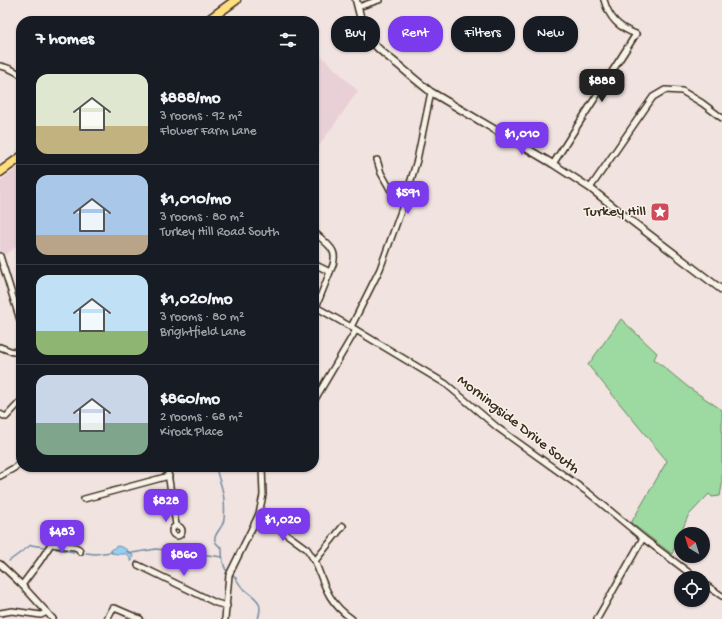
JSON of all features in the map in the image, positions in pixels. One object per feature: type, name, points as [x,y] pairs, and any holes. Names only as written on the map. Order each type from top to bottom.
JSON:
[{"type":"main road","points":[[215,16],[236,0]]},
{"type":"main road","points":[[0,172],[16,161]]},
{"type":"street","points":[[356,0],[363,26],[372,42],[391,60],[431,92],[554,164],[590,188],[722,290]]},
{"type":"street","points":[[358,7],[379,0]]},
{"type":"street","points":[[554,164],[636,34],[625,30],[619,25],[609,12],[604,0]]},
{"type":"street","points":[[0,66],[16,72]]},
{"type":"street","points":[[590,188],[652,97],[665,90],[682,91],[722,118]]},
{"type":"street","points":[[351,327],[380,269],[405,200],[417,160],[431,92]]},
{"type":"street","points":[[377,160],[381,173],[390,189],[405,200]]},
{"type":"street","points":[[319,237],[332,249],[335,259],[319,298]]},
{"type":"street","points":[[0,256],[16,307]]},
{"type":"street","points":[[319,266],[330,272]]},
{"type":"street","name":"Morningside Drive South","points":[[319,309],[446,384],[498,428],[590,494],[643,538],[687,571]]},
{"type":"street","points":[[319,393],[356,330]]},
{"type":"street","points":[[0,347],[12,352],[16,351]]},
{"type":"street","points":[[0,414],[6,417],[16,406]]},
{"type":"street","points":[[0,476],[16,466]]},
{"type":"street","points":[[168,472],[176,525]]},
{"type":"street","points":[[225,619],[230,573],[259,514],[263,495],[262,472]]},
{"type":"street","points":[[84,500],[169,476]]},
{"type":"street","points":[[259,514],[307,548],[315,561],[326,591],[335,605],[349,618]]},
{"type":"street","points":[[315,561],[343,526]]},
{"type":"street","points":[[597,619],[643,538]]},
{"type":"street","points":[[22,585],[51,544],[75,547],[79,549],[80,552]]},
{"type":"street","points":[[0,564],[54,619]]},
{"type":"street","points":[[138,565],[216,603],[227,606]]},
{"type":"street","points":[[710,588],[722,596]]},
{"type":"street","points":[[107,619],[113,608],[140,619]]},
{"type":"street","points":[[0,613],[12,611],[41,615],[47,612]]},
{"type":"shaded area","points":[[319,54],[358,91],[319,146]]},
{"type":"shaded area","points":[[16,169],[16,247],[0,259],[0,181]]},
{"type":"green space","points":[[621,319],[657,353],[654,359],[688,387],[722,410],[722,485],[720,496],[712,497],[709,494],[688,516],[683,527],[674,527],[674,549],[672,554],[631,523],[667,461],[588,365]]},
{"type":"water","points":[[118,546],[124,548],[127,552],[132,554],[132,561],[130,561],[130,557],[126,554],[111,553],[111,550]]},
{"type":"waterway","points":[[217,472],[223,493],[224,519],[216,534],[215,541],[222,548],[223,562],[226,570],[234,576],[241,586],[259,602],[260,612],[258,619]]},
{"type":"waterway","points":[[9,561],[31,545],[44,547]]},
{"type":"waterway","points":[[56,549],[74,552]]},
{"type":"waterway","points":[[126,551],[132,553],[156,549],[174,551]]},
{"type":"waterway","points":[[180,551],[222,557]]},
{"type":"waterway","points":[[86,553],[95,554],[112,552]]},
{"type":"place","name":"Turkey Hill","points":[[660,212]]}]
